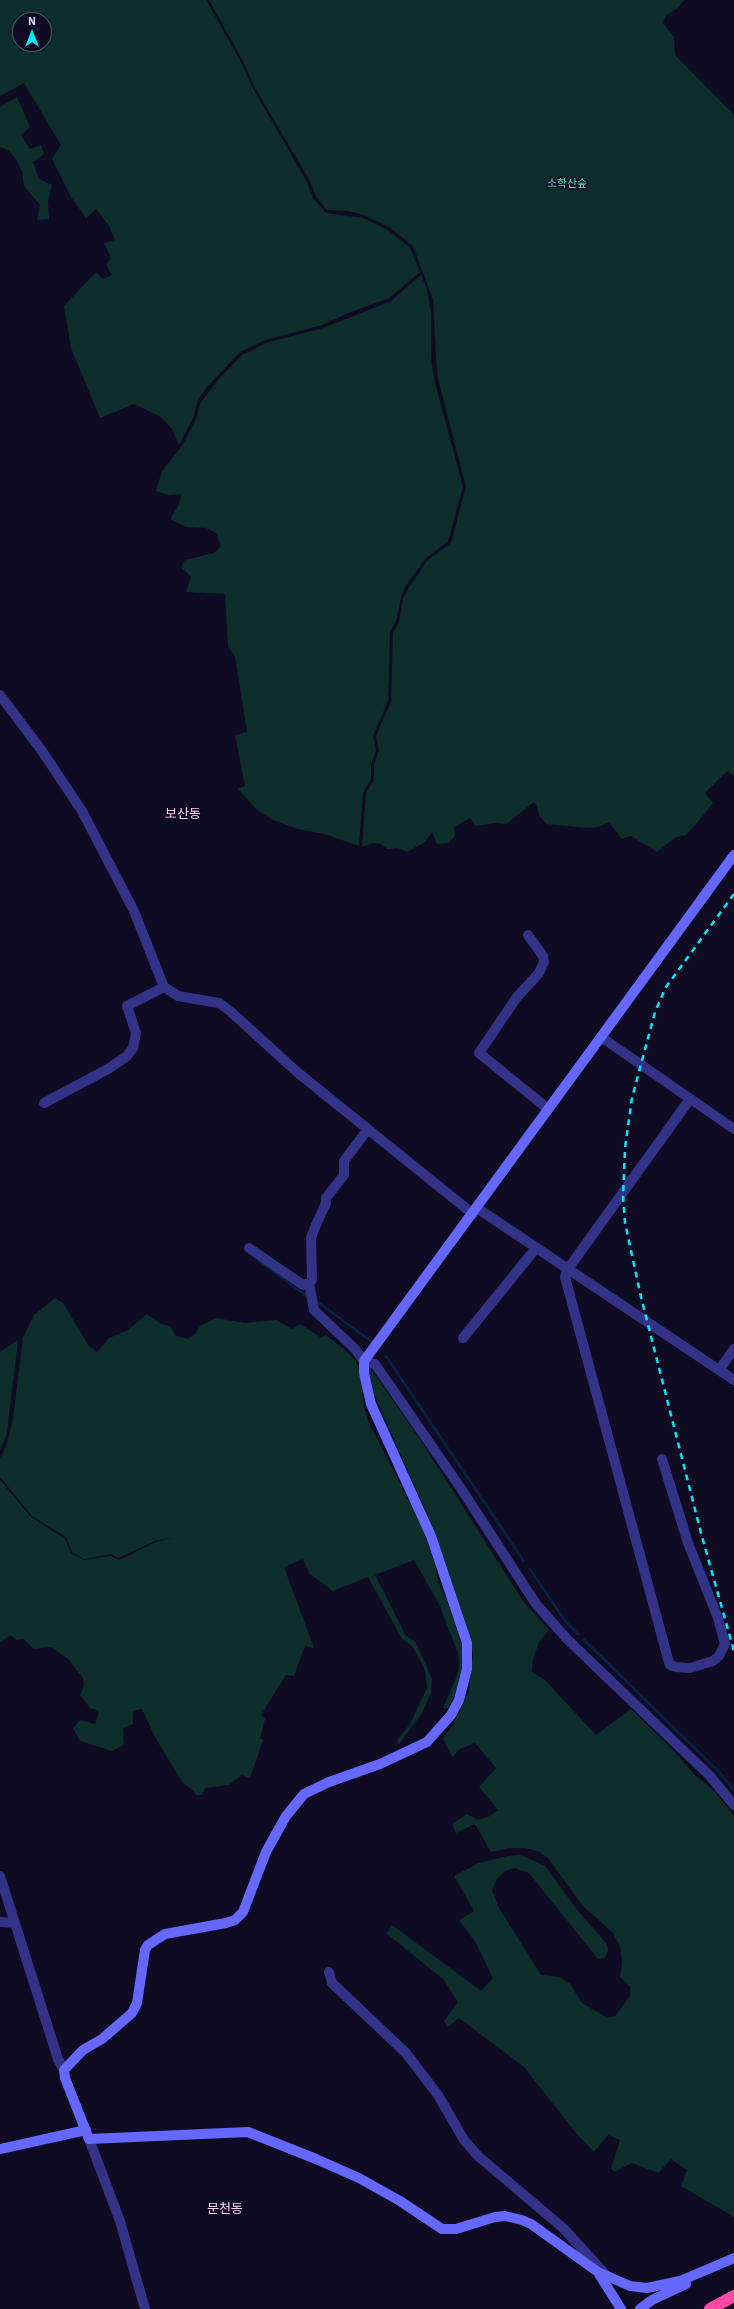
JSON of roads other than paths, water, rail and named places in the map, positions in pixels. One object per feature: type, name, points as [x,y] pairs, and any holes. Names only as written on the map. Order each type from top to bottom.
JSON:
[{"type":"highway","points":[[710,2309],[734,2296]]},
{"type":"street","points":[[0,695],[42,751],[82,811],[134,911],[164,987],[178,996],[219,1003],[297,1072],[368,1129],[475,1211],[536,1248],[734,1380]]},
{"type":"street","points":[[364,1361],[475,1211],[547,1108],[601,1037],[734,855]]},
{"type":"street","points":[[528,935],[543,956],[544,962],[539,973],[517,997],[479,1053],[547,1108]]},
{"type":"street","points":[[44,1103],[108,1069],[127,1056],[134,1048],[136,1033],[127,1006],[164,987]]},
{"type":"street","points":[[601,1037],[734,1129]]},
{"type":"street","points":[[662,1459],[688,1542],[718,1618],[725,1644],[720,1656],[712,1661],[690,1668],[670,1665],[668,1659],[565,1277],[568,1269],[690,1099]]},
{"type":"street","points":[[64,2070],[82,2050],[102,2039],[132,2013],[137,2003],[144,1950],[148,1945],[165,1934],[235,1920],[243,1912],[266,1852],[286,1816],[304,1794],[328,1782],[386,1761],[427,1742],[451,1715],[459,1700],[467,1669],[466,1643],[431,1536],[371,1404],[364,1373],[364,1361],[356,1350],[314,1310],[311,1293],[311,1238],[326,1203],[326,1198],[344,1175],[344,1161],[368,1129]]},
{"type":"street","points":[[249,1248],[303,1285],[311,1293]]},
{"type":"street","points":[[463,1338],[536,1248]]},
{"type":"street","points":[[719,1370],[734,1349]]},
{"type":"street","points":[[364,1361],[375,1364],[460,1487],[522,1585],[546,1617],[710,1776],[734,1805]]},
{"type":"street","points":[[0,1876],[58,2059],[64,2070],[65,2078],[120,2221],[145,2309]]},
{"type":"street","points":[[0,1922],[14,1923]]},
{"type":"street","points":[[329,1972],[332,1983],[406,2053],[438,2095],[464,2140],[478,2156],[564,2228],[609,2278]]},
{"type":"street","points":[[0,2149],[87,2135],[248,2132],[302,2153],[359,2178],[400,2201],[442,2229],[456,2229],[495,2217],[505,2216],[522,2220],[530,2224],[598,2272],[630,2286],[661,2286],[701,2274],[734,2258]]},
{"type":"street","points":[[640,2309],[652,2300],[734,2264]]},
{"type":"street","points":[[598,2272],[620,2309]]},
{"type":"waterway","points":[[259,1261],[308,1297]]},
{"type":"waterway","points":[[315,1300],[372,1342]]},
{"type":"waterway","points":[[386,1356],[523,1560]]},
{"type":"waterway","points":[[530,1569],[565,1621],[578,1634]]},
{"type":"waterway","points":[[583,1639],[720,1773],[734,1790]]},
{"type":"railway","points":[[734,894],[666,987],[655,1012],[632,1098],[625,1148],[623,1196],[625,1223],[641,1297],[701,1533],[734,1651]]},
{"type":"district","name":"보산동","points":[[183,814]]},
{"type":"district","name":"문천동","points":[[225,2209]]},
{"type":"park label","name":"소학산숲","points":[[567,184]]}]
